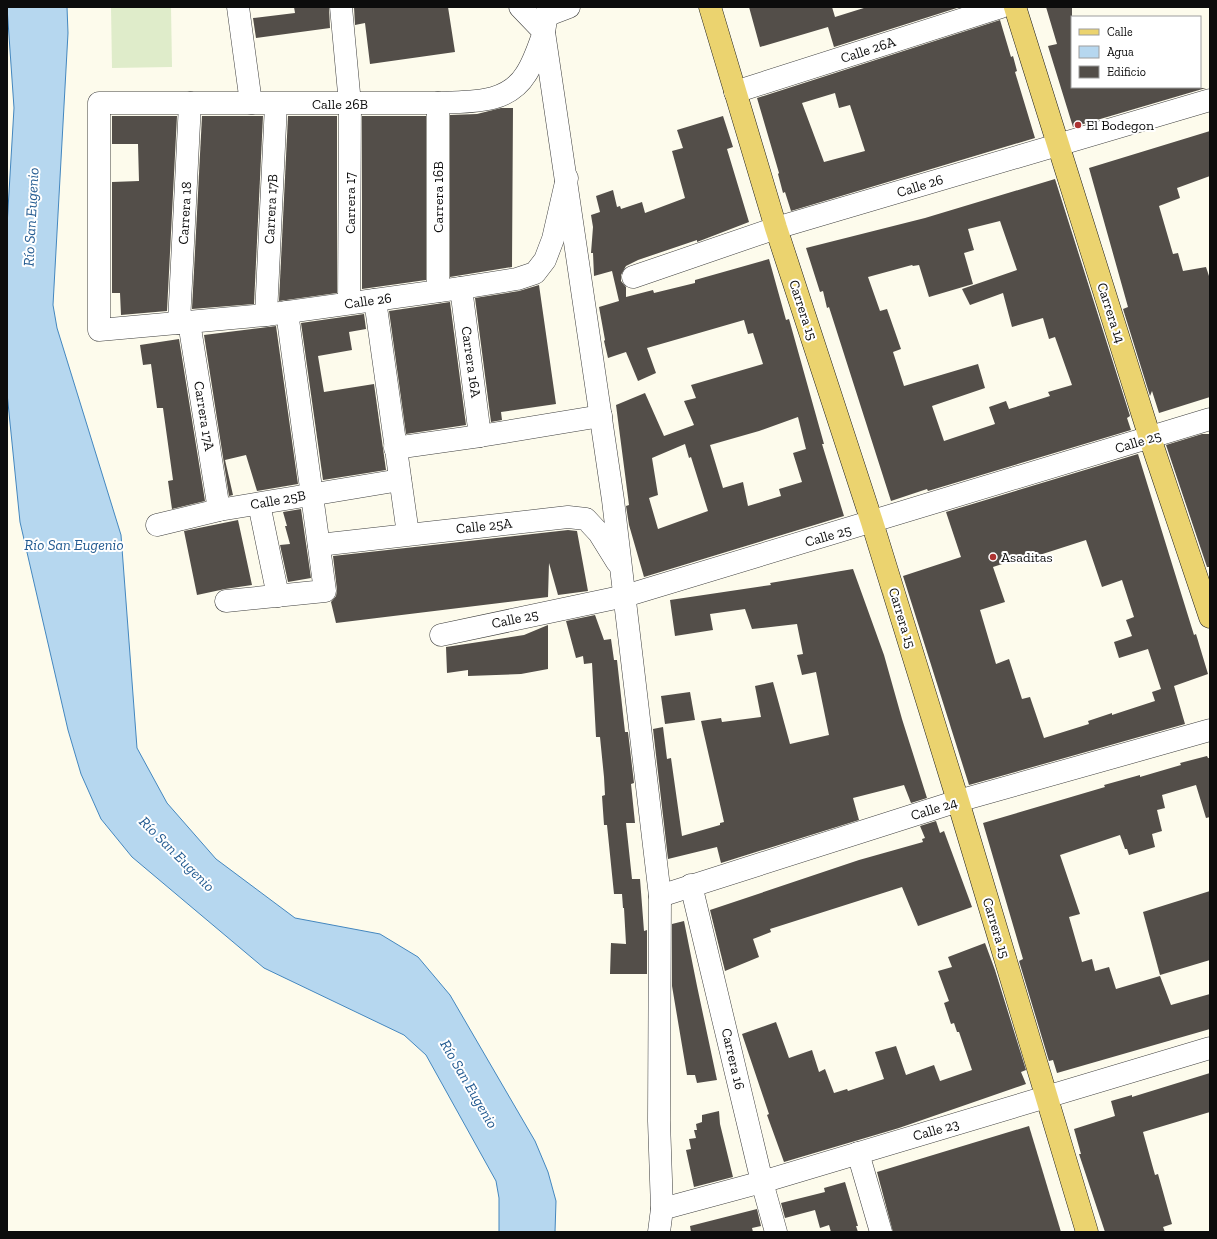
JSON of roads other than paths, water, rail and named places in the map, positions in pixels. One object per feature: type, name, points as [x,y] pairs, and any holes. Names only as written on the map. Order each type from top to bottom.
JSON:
[{"type":"main road","name":"Carrera 15","points":[[710,7],[776,228],[872,522],[958,801],[1087,1232]]},
{"type":"main road","name":"Carrera 14","points":[[1015,7],[1150,438],[1210,617]]},
{"type":"street","points":[[238,7],[251,103]]},
{"type":"street","points":[[341,7],[350,104]]},
{"type":"street","points":[[520,7],[547,18],[569,7]]},
{"type":"street","name":"Calle 26A","points":[[735,92],[1001,7]]},
{"type":"street","points":[[547,18],[566,178],[622,571],[660,896],[659,1121],[662,1209],[659,1232]]},
{"type":"street","name":"Calle 26B","points":[[99,330],[99,103],[350,104],[438,103],[494,99],[514,90],[527,74],[547,18]]},
{"type":"street","name":"Calle 26","points":[[633,277],[776,228],[1210,100]]},
{"type":"street","name":"Carrera 18","points":[[184,323],[190,103]]},
{"type":"street","name":"Carrera 16B","points":[[438,103],[438,291]]},
{"type":"street","name":"Carrera 17B","points":[[276,104],[277,314]]},
{"type":"street","name":"Carrera 17","points":[[349,303],[350,104]]},
{"type":"street","name":"Calle 26","points":[[99,330],[277,314],[517,279],[535,273],[545,260],[553,239],[566,178]]},
{"type":"street","name":"Carrera 16A","points":[[461,288],[480,436]]},
{"type":"street","points":[[375,300],[408,534]]},
{"type":"street","points":[[226,601],[325,591],[312,494],[277,314]]},
{"type":"street","name":"Carrera 17A","points":[[184,323],[219,510]]},
{"type":"street","points":[[395,448],[601,416]]},
{"type":"street","name":"Calle 25","points":[[441,635],[625,596],[1210,419]]},
{"type":"street","name":"Calle 25B","points":[[157,524],[219,510],[400,480]]},
{"type":"street","points":[[259,504],[278,596]]},
{"type":"street","name":"Calle 25A","points":[[319,545],[568,517],[586,519],[599,533],[622,571]]},
{"type":"street","name":"Calle 24","points":[[660,896],[958,801],[1210,730]]},
{"type":"street","name":"Carrera 16","points":[[691,885],[762,1182],[776,1232]]},
{"type":"street","name":"Calle 23","points":[[662,1209],[762,1182],[1210,1048]]},
{"type":"street","points":[[858,1153],[881,1232]]},
{"type":"water","name":"Río San Eugenio","points":[[7,7],[67,7],[68,33],[53,305],[57,328],[121,535],[137,748],[167,803],[216,859],[295,918],[380,934],[418,957],[450,995],[535,1141],[548,1172],[556,1201],[555,1232],[499,1232],[499,1198],[496,1181],[426,1055],[404,1035],[264,968],[132,857],[101,819],[81,774],[68,730],[20,522],[7,393],[7,226],[14,108]]},
{"type":"place","name":"El Bodegon","points":[[1078,125]]},
{"type":"place","name":"Asaditas","points":[[993,557]]}]
